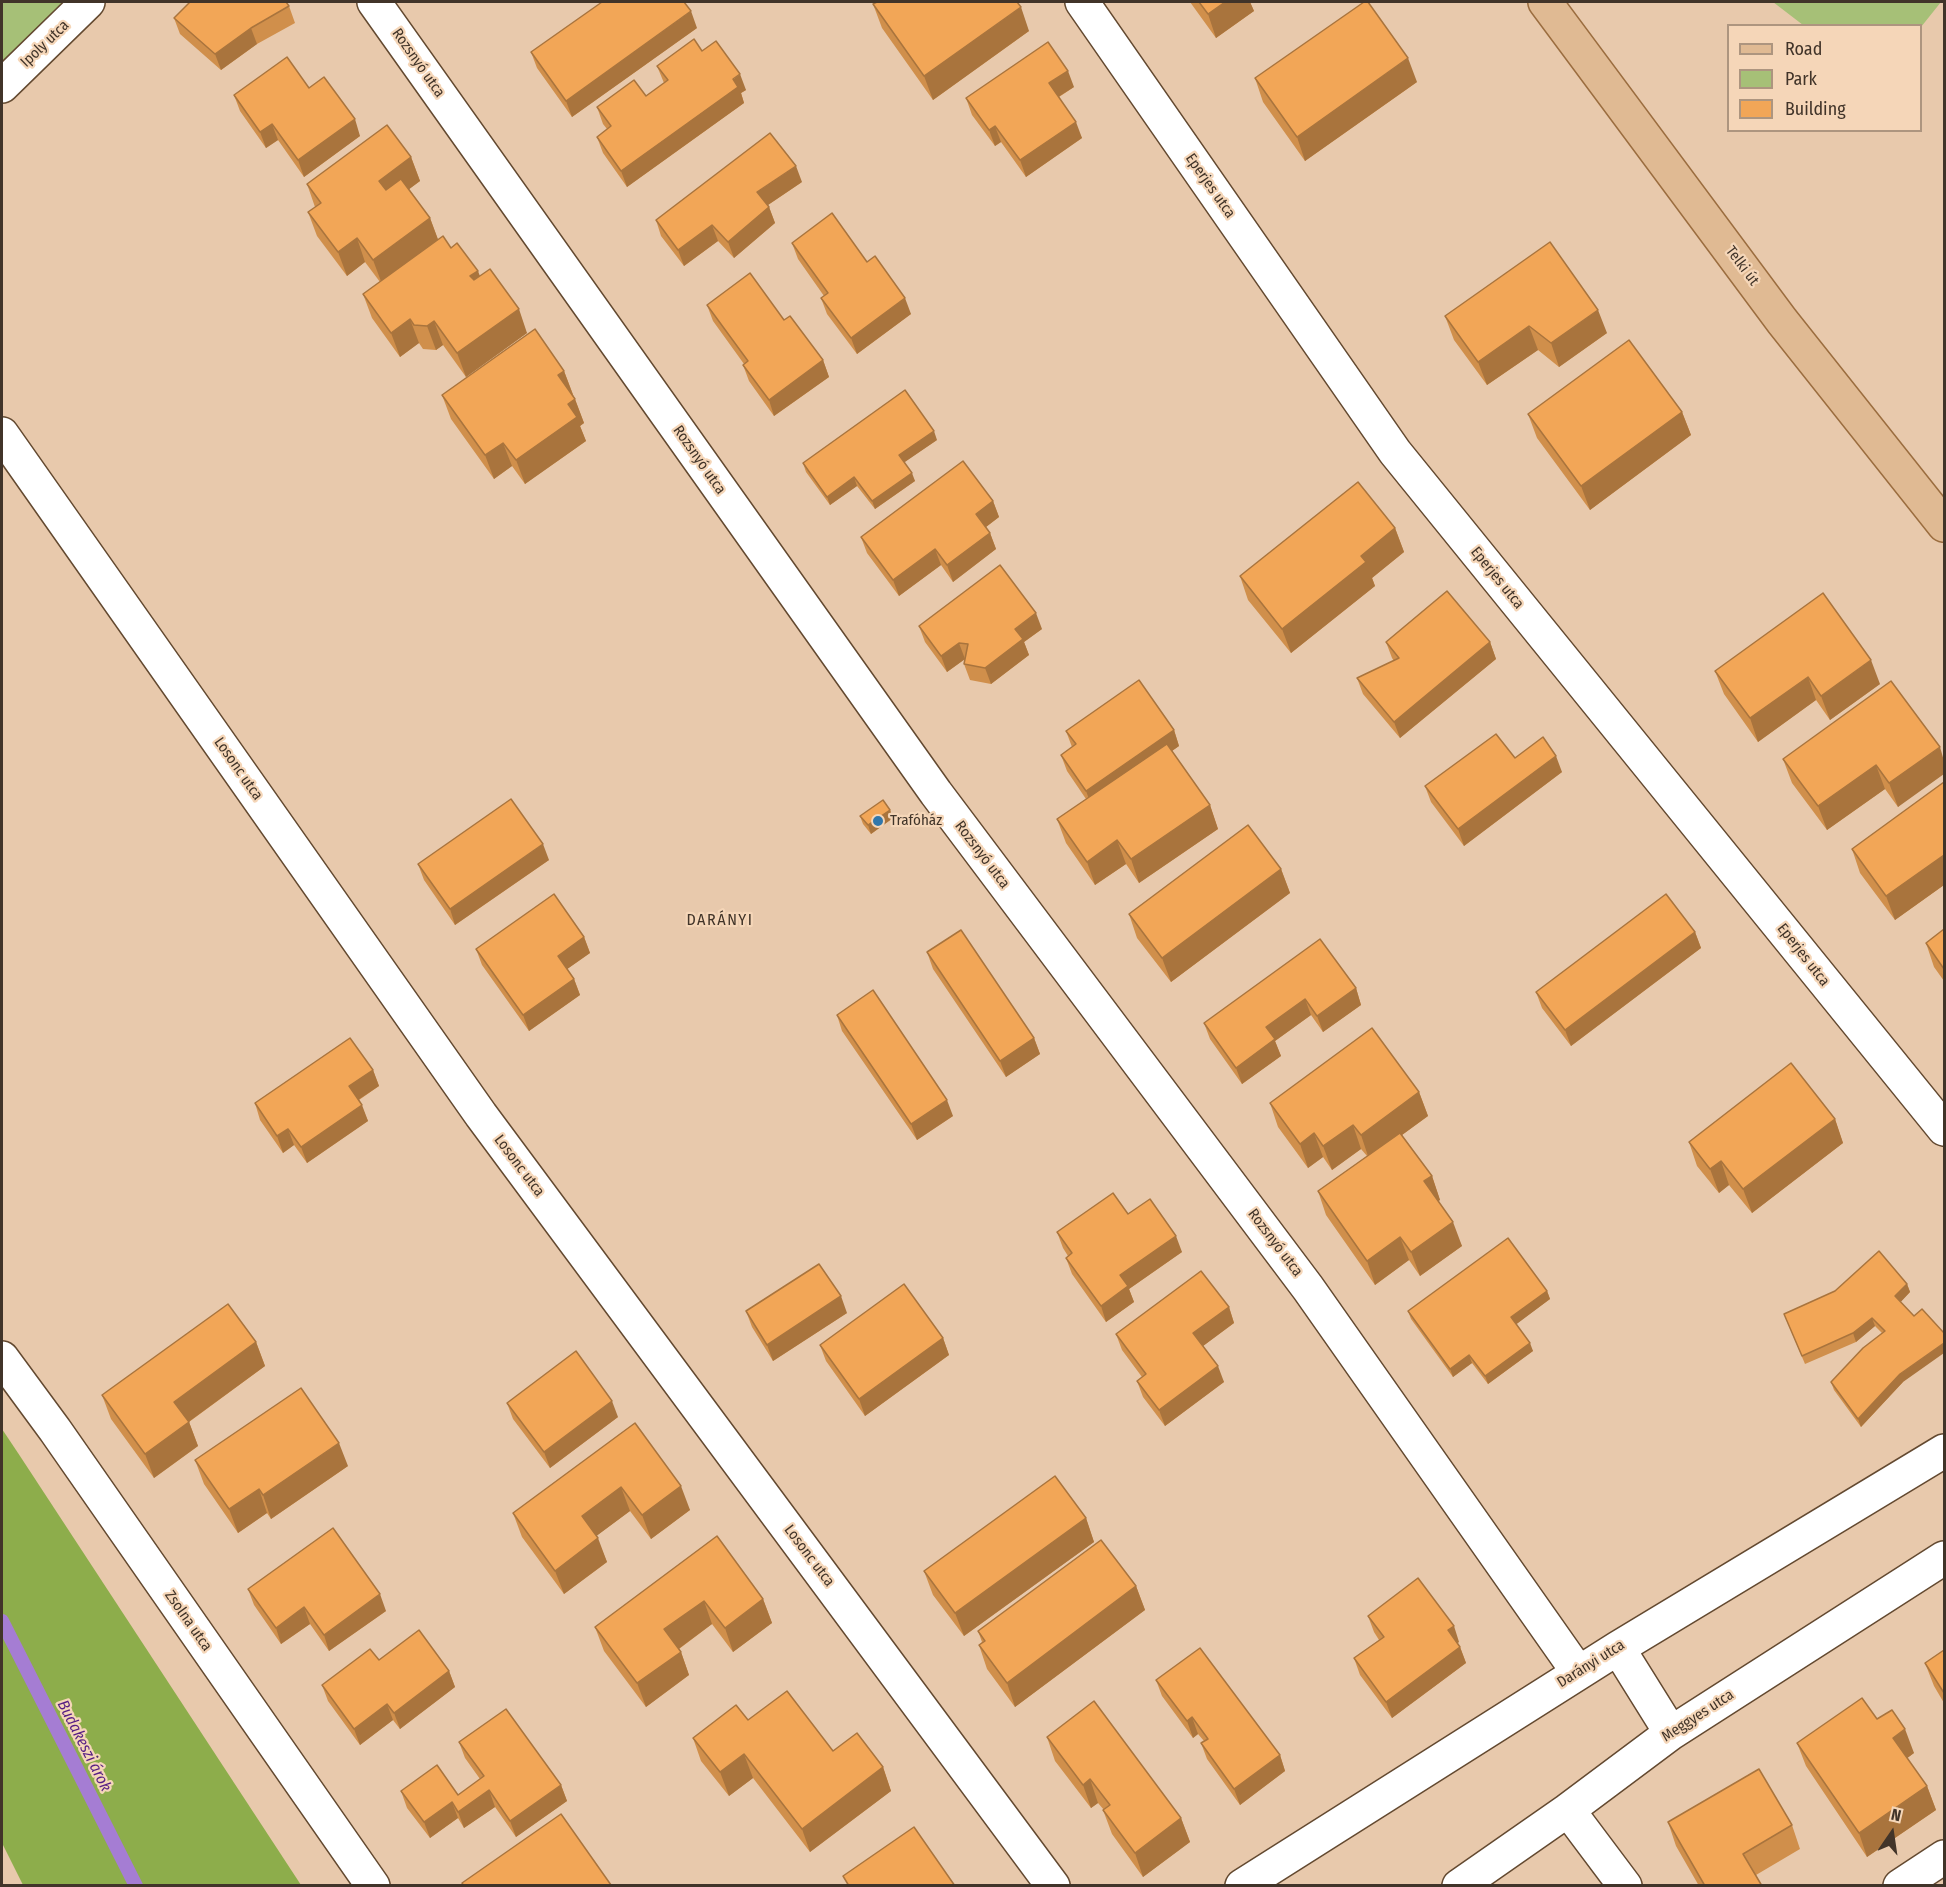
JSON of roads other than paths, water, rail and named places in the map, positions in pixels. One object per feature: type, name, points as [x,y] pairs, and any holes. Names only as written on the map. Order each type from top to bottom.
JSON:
[{"type":"main road","name":"Telki út","points":[[1545,2],[1782,321],[1944,525]]},
{"type":"street","name":"Ipoly utca","points":[[2,86],[88,2]]},
{"type":"street","name":"Rozsnyó utca","points":[[374,2],[929,783],[1308,1288],[1578,1672]]},
{"type":"street","name":"Eperjes utca","points":[[1082,2],[1395,452],[1944,1130]]},
{"type":"street","name":"Losonc utca","points":[[2,434],[481,1115],[1053,1886]]},
{"type":"street","name":"Zsolna utca","points":[[2,1358],[55,1430],[373,1886]]},
{"type":"street","name":"Darányi utca","points":[[1242,1886],[1578,1672],[1944,1451]]},
{"type":"street","name":"Meggyes utca","points":[[1459,1886],[1568,1810],[1671,1732],[1944,1558]]},
{"type":"street","points":[[1618,1648],[1671,1732]]},
{"type":"street","points":[[1568,1810],[1625,1886]]},
{"type":"street","points":[[1900,1886],[1944,1857]]},
{"type":"waterway","name":"Budakeszi árok","points":[[2,1621],[136,1886]]},
{"type":"place","name":"Trafóház","points":[[878,821]]},
{"type":"district","name":"DARÁNYI","points":[[720,921]]}]
